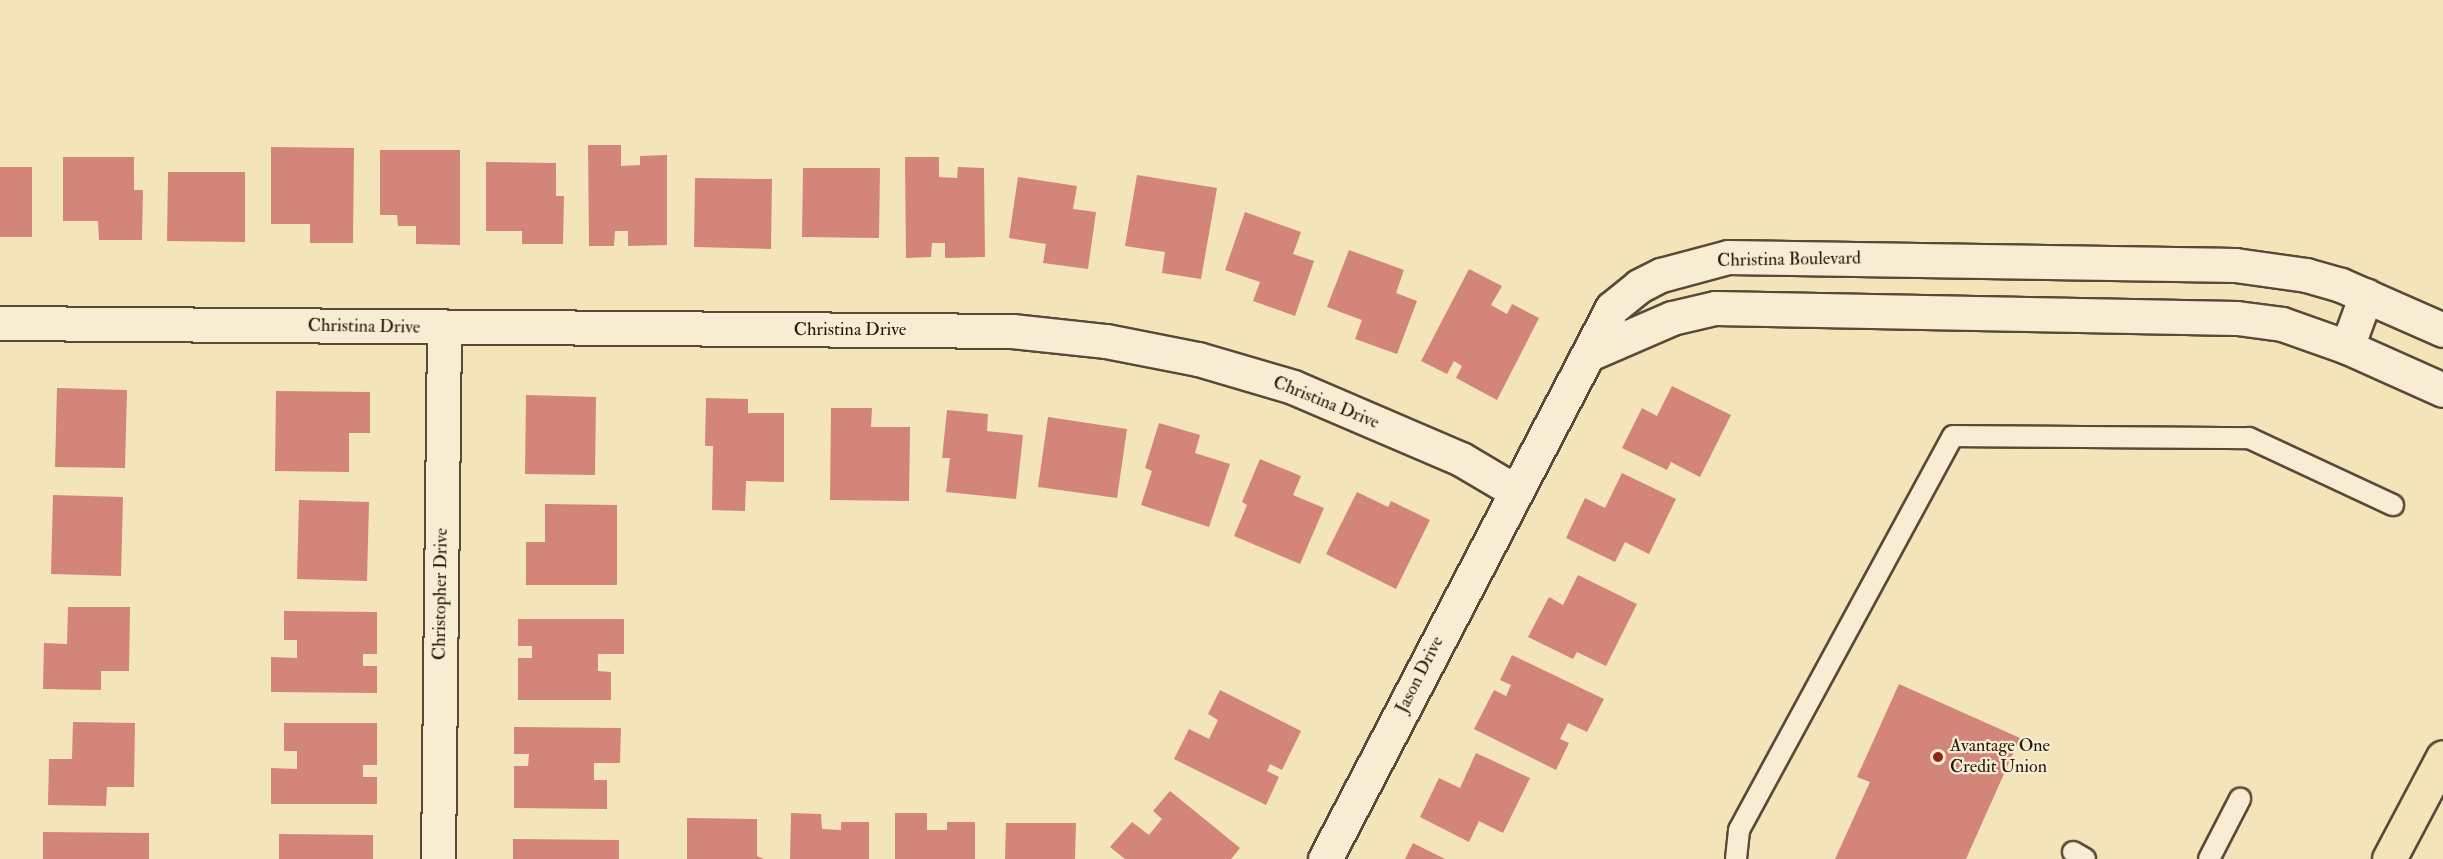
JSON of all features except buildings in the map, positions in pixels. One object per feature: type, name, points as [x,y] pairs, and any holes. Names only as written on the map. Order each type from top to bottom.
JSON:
[{"type":"main road","points":[[2389,859],[2443,757]]},
{"type":"street","name":"Christina Boulevard","points":[[1588,354],[1612,308],[1639,286],[1692,264],[1751,257],[2235,265],[2306,275],[2366,295],[2443,330]]},
{"type":"street","points":[[1943,311],[1944,261]]},
{"type":"street","points":[[2347,347],[2366,295]]},
{"type":"street","points":[[1515,491],[1588,354],[1672,318],[1715,308],[2237,318],[2282,324],[2347,347],[2443,390]]},
{"type":"street","name":"Christina Drive","points":[[0,323],[1012,331],[1106,341],[1198,359],[1293,387],[1461,459],[1515,491]]},
{"type":"street","name":"Christopher Drive","points":[[438,859],[444,328]]},
{"type":"street","name":"Jason Drive","points":[[1325,859],[1515,491]]},
{"type":"lane","points":[[1736,859],[1739,830],[1953,436],[2249,438],[2393,505]]},
{"type":"lane","points":[[2209,859],[2240,800]]},
{"type":"place","name":"Avantage One Credit Union","points":[[1938,757]]}]
